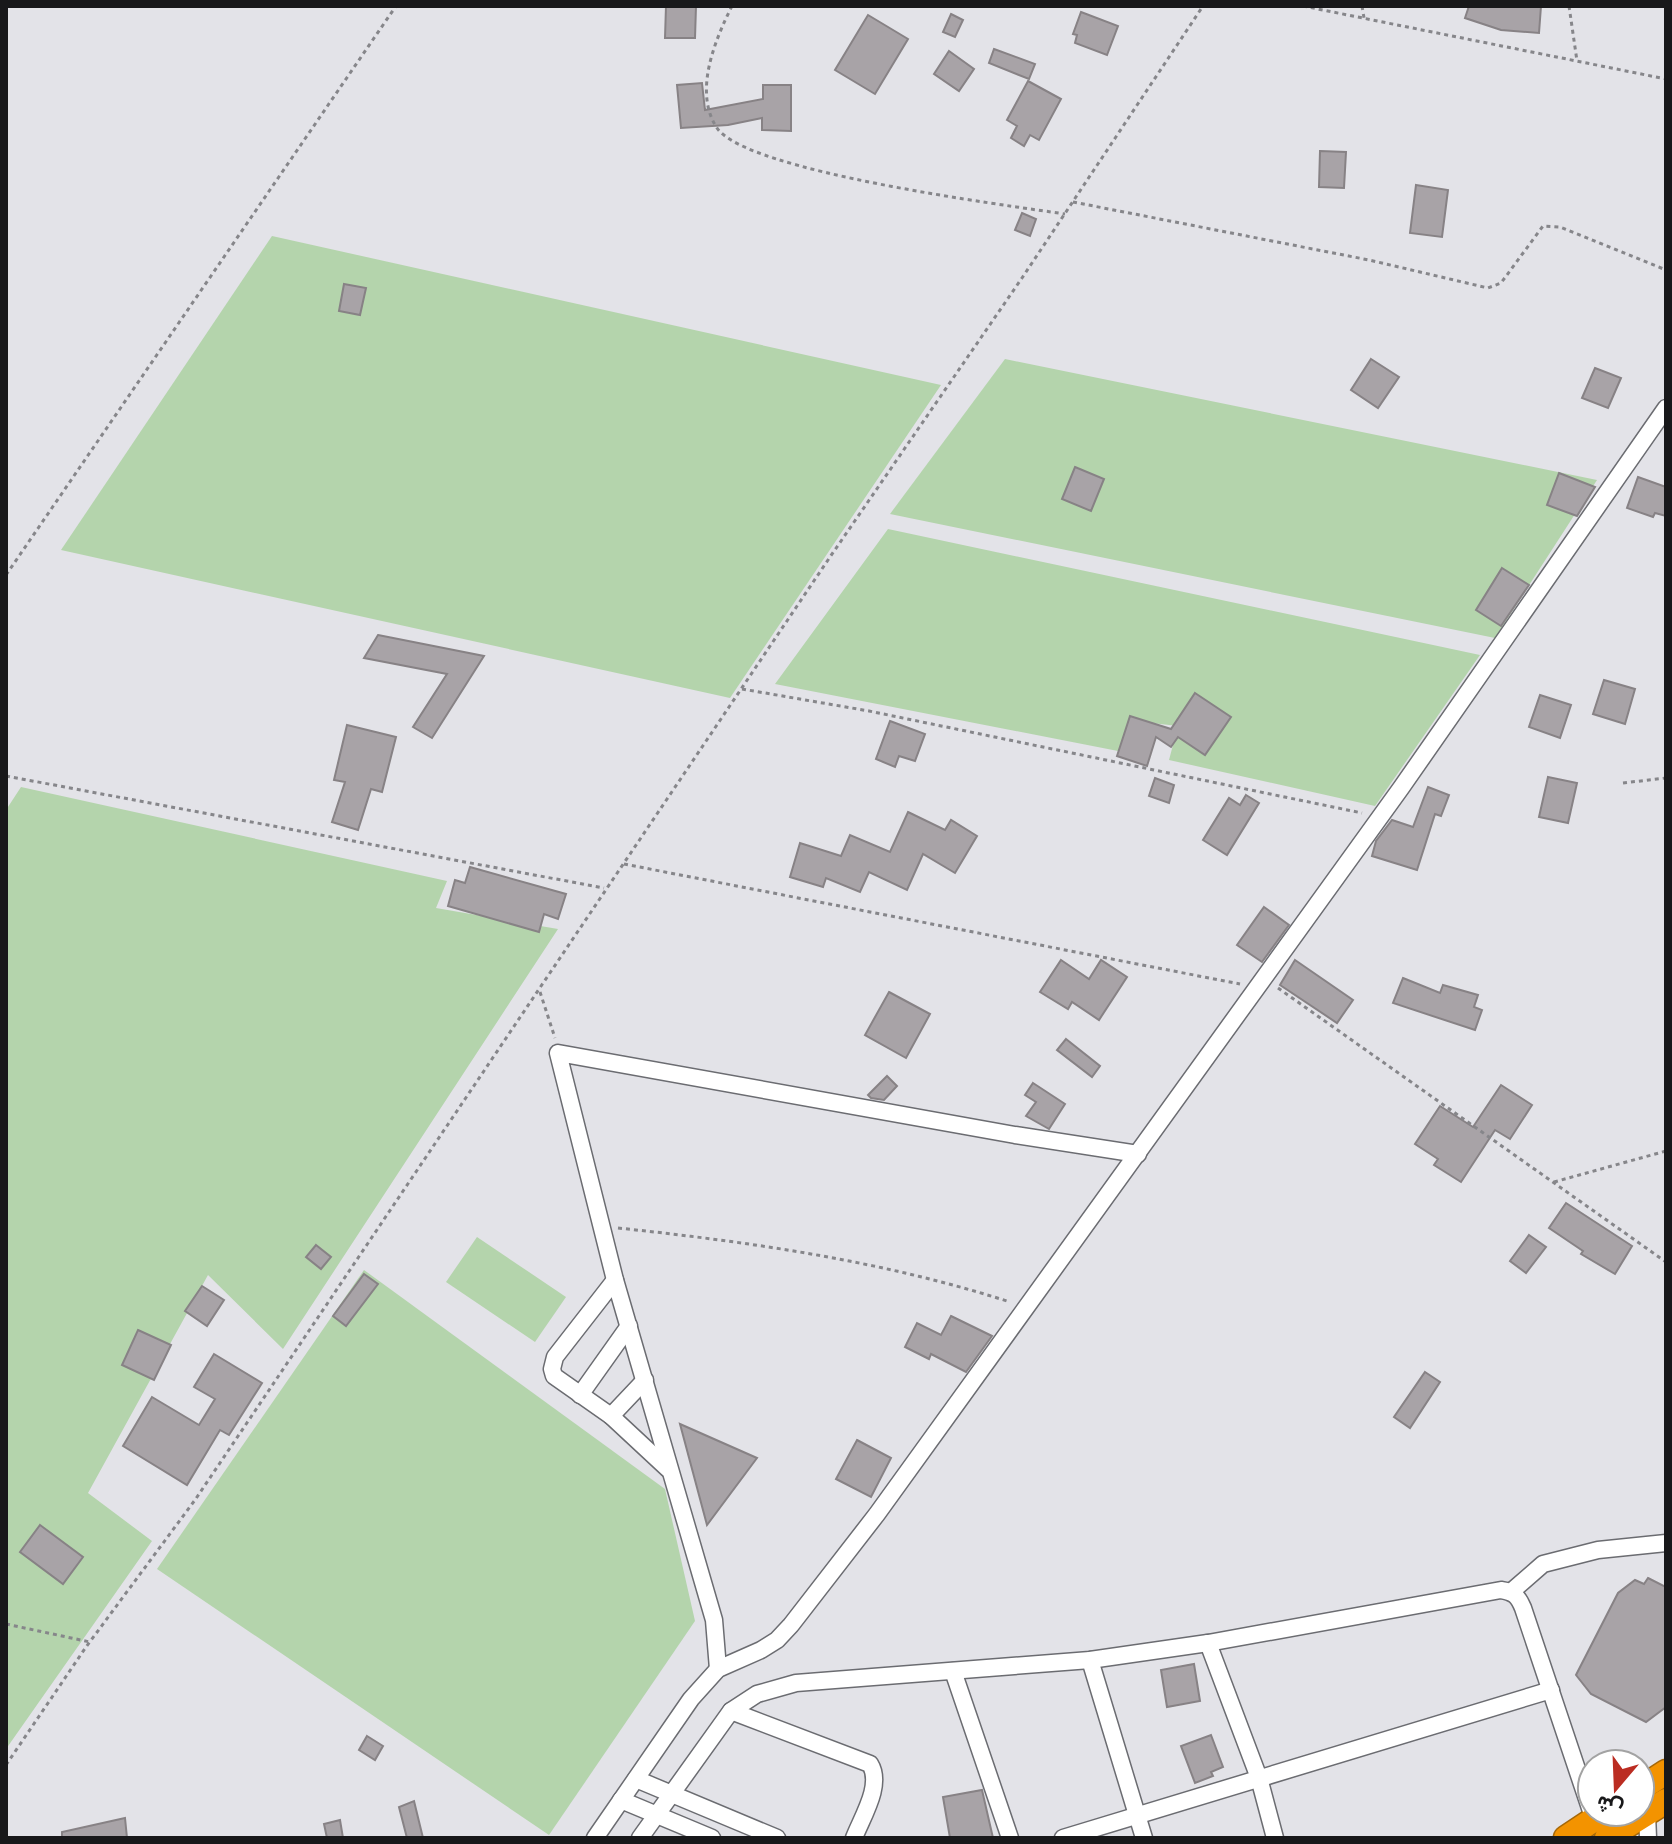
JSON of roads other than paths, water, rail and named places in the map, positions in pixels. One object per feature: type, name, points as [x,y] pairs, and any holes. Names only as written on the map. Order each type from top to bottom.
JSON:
[{"type":"highway","points":[[1566,1838],[1590,1828]]},
{"type":"street","points":[[595,1838],[691,1699],[718,1669],[761,1650],[791,1625],[877,1514],[1381,817],[1666,408]]},
{"type":"street","points":[[718,1669],[714,1620],[615,1280],[558,1053],[1138,1154]]},
{"type":"street","points":[[615,1280],[555,1357],[554,1376],[611,1416],[669,1470]]},
{"type":"street","points":[[580,1395],[629,1326]]},
{"type":"street","points":[[611,1416],[645,1380]]},
{"type":"street","points":[[640,1838],[731,1711],[757,1694],[796,1683],[1090,1660],[1208,1643],[1485,1592],[1512,1591],[1543,1564],[1598,1550],[1666,1543]]},
{"type":"street","points":[[1512,1591],[1519,1597],[1576,1755]]},
{"type":"street","points":[[1208,1643],[1259,1778],[1275,1838]]},
{"type":"street","points":[[1090,1660],[1144,1838]]},
{"type":"street","points":[[953,1671],[1010,1838]]},
{"type":"street","points":[[1063,1838],[1551,1690]]},
{"type":"street","points":[[731,1711],[870,1764],[875,1777],[874,1787],[854,1838]]},
{"type":"street","points":[[636,1779],[777,1838]]},
{"type":"street","points":[[621,1800],[712,1838]]}]
